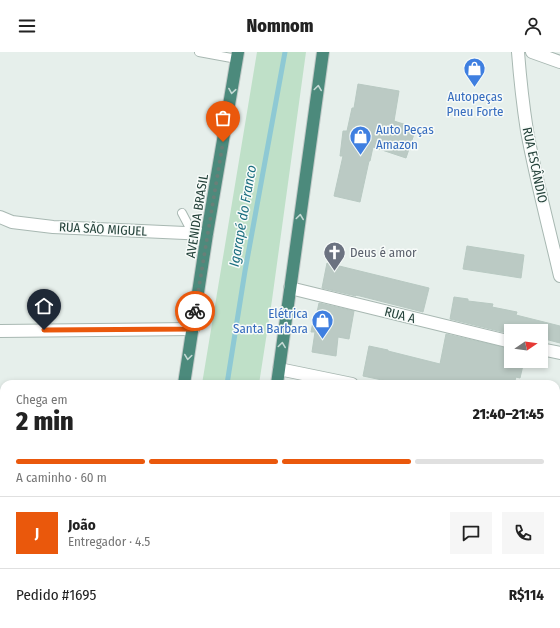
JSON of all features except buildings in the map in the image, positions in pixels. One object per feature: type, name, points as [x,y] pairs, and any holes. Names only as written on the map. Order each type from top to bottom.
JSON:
[{"type":"highway","points":[[278,380],[323,52]]},
{"type":"highway","name":"AVENIDA BRASIL","points":[[185,380],[207,234],[237,56]]},
{"type":"street","name":"RUA ESCÂNDIO","points":[[518,52],[527,130],[536,176],[560,276]]},
{"type":"street","points":[[532,52],[560,62]]},
{"type":"street","name":"RUA SÃO MIGUEL","points":[[0,217],[12,222],[53,227],[207,234]]},
{"type":"street","name":"RUA A","points":[[290,288],[504,340]]},
{"type":"street","points":[[0,331],[193,329]]},
{"type":"street","points":[[548,350],[560,353]]},
{"type":"street","points":[[279,369],[333,380]]},
{"type":"lane","points":[[199,52],[237,56]]},
{"type":"lane","points":[[182,213],[193,234]]},
{"type":"green space","points":[[257,52],[306,52],[260,380],[203,380]]},
{"type":"waterway","name":"Igarapé do Franco","points":[[228,380],[245,271],[285,52]]},
{"type":"way so far","points":[[195,311],[223,142]]},
{"type":"place","name":"Autopeças Pneu Forte","points":[[475,88]]},
{"type":"place","name":"Auto Peças Amazon","points":[[360,156]]},
{"type":"place","name":"Deus é amor","points":[[335,272]]},
{"type":"place","name":"Elétrica Santa Barbara","points":[[323,340]]},
{"type":"route","points":[[44,330],[193,329],[195,311]]}]
